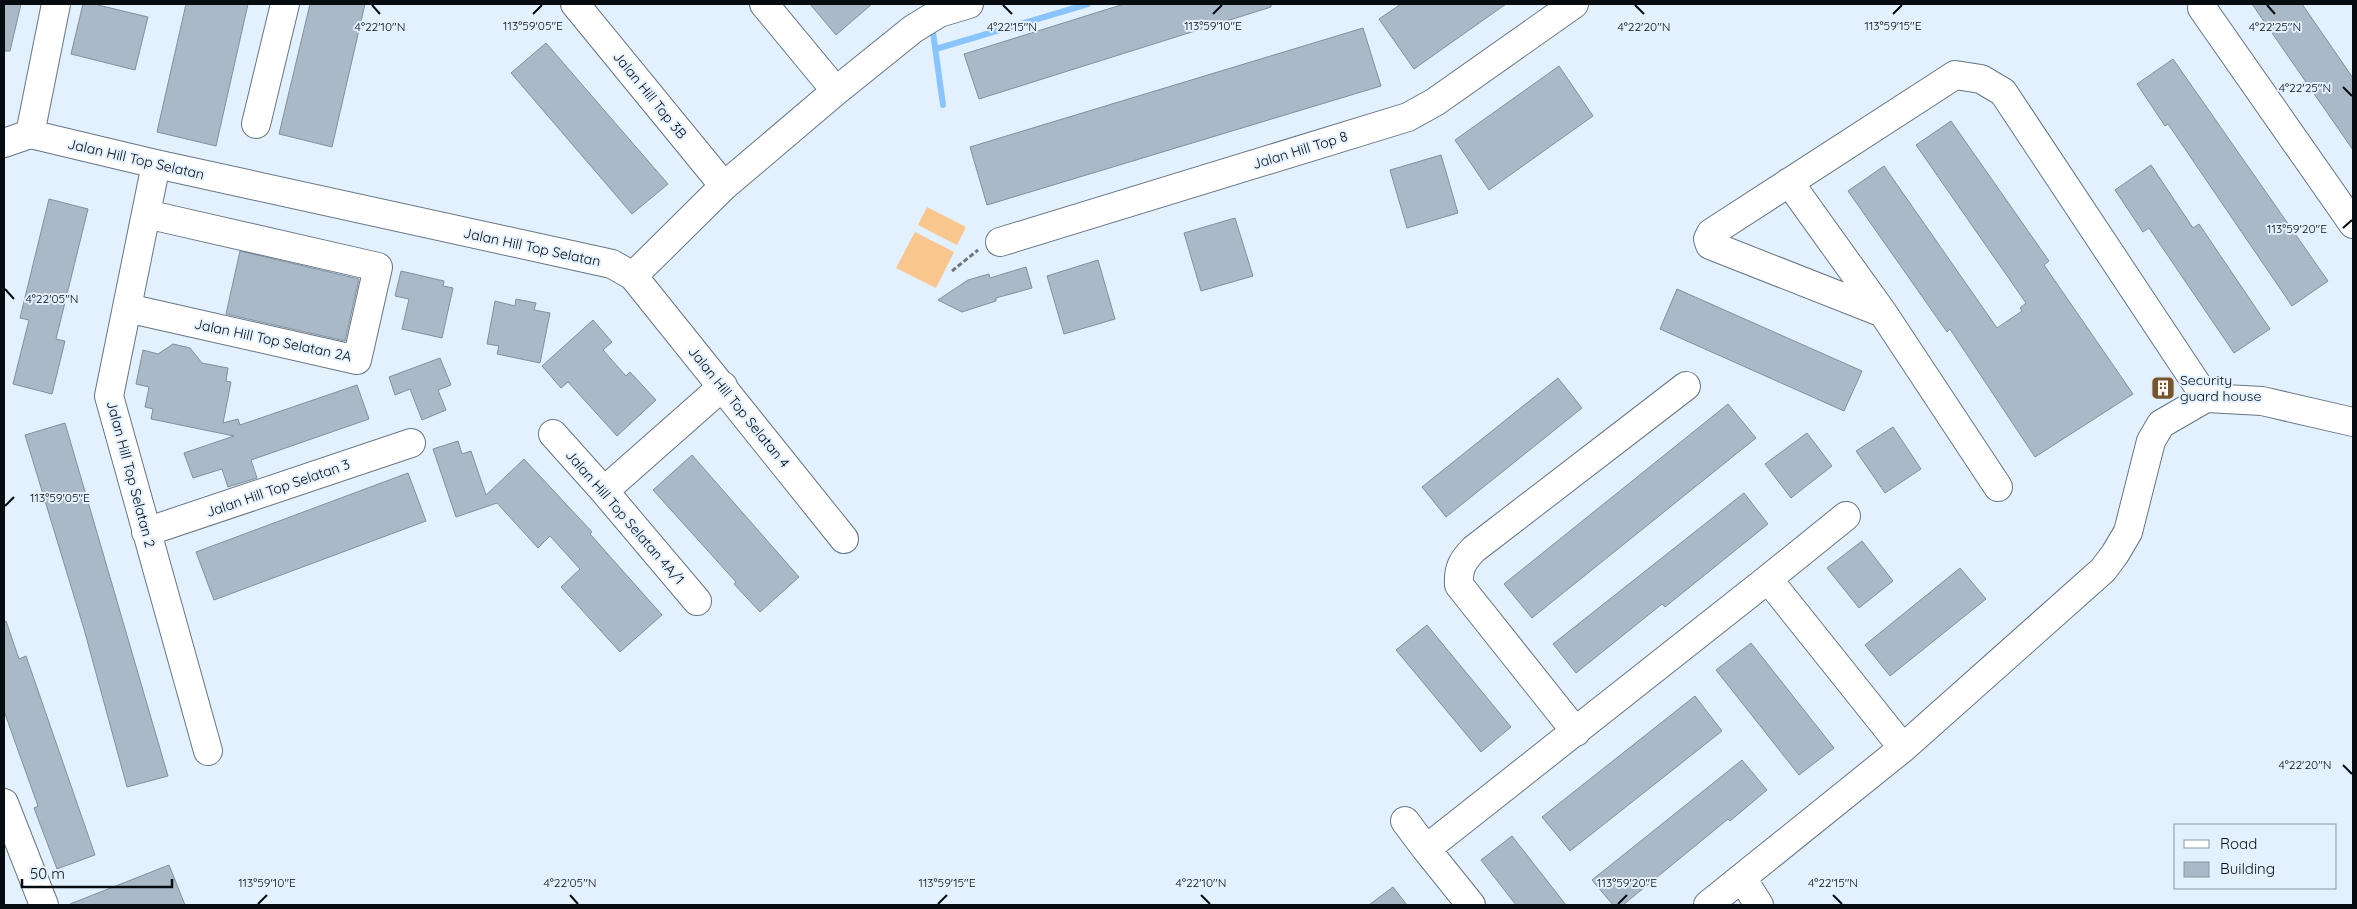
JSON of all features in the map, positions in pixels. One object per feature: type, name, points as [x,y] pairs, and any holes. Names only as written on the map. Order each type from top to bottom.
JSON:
[{"type":"street","points":[[4,143],[30,134],[56,4]]},
{"type":"street","points":[[256,124],[285,4]]},
{"type":"street","name":"Jalan Hill Top 3B","points":[[575,4],[724,186]]},
{"type":"street","points":[[764,4],[836,91]]},
{"type":"street","points":[[634,276],[724,186],[836,91],[913,29],[939,13],[969,4]]},
{"type":"street","name":"Jalan Hill Top 8","points":[[1000,242],[1408,117],[1435,102],[1574,4]]},
{"type":"street","points":[[2202,8],[2353,224]]},
{"type":"street","points":[[1883,313],[1710,245],[1708,239],[1711,233],[1955,75],[1981,78],[2003,92],[2206,398]]},
{"type":"street","name":"Jalan Hill Top Selatan","points":[[30,134],[156,164],[612,264],[634,276]]},
{"type":"street","name":"Jalan Hill Top Selatan 2","points":[[156,164],[109,396],[208,751]]},
{"type":"street","points":[[1789,182],[1883,313],[1998,487]]},
{"type":"street","name":"Jalan Hill Top Selatan 2A","points":[[127,308],[357,360],[378,267],[146,214]]},
{"type":"street","name":"Jalan Hill Top Selatan 4","points":[[634,276],[844,539]]},
{"type":"street","points":[[604,491],[723,386]]},
{"type":"street","points":[[1576,732],[1459,585],[1458,572],[1463,560],[1474,549],[1686,386]]},
{"type":"street","points":[[1708,905],[1903,748],[2103,570],[2116,554],[2128,532],[2151,441],[2161,424],[2206,398],[2262,401],[2353,422]]},
{"type":"street","name":"Jalan Hill Top Selatan 4A/1","points":[[553,434],[697,601]]},
{"type":"street","name":"Jalan Hill Top Selatan 3","points":[[146,532],[410,443]]},
{"type":"street","points":[[1426,849],[1576,732],[1846,516]]},
{"type":"street","points":[[1768,579],[1903,748]]},
{"type":"street","points":[[4,803],[44,905]]},
{"type":"street","points":[[1405,821],[1471,905]]},
{"type":"street","points":[[1742,878],[1759,905]]},
{"type":"path","points":[[952,271],[974,252],[1000,242]]},
{"type":"shaded area","points":[[927,207],[966,227],[957,245],[918,225]]},
{"type":"shaded area","points":[[915,232],[954,252],[936,288],[896,268]]},
{"type":"building","points":[[4,4],[21,4],[10,51],[4,51]]},
{"type":"building","points":[[83,4],[94,4],[148,17],[135,70],[71,54]]},
{"type":"building","points":[[186,4],[248,4],[216,146],[157,132]]},
{"type":"building","points":[[310,4],[365,4],[332,147],[279,134]]},
{"type":"building","points":[[810,4],[872,4],[836,35]]},
{"type":"building","points":[[1124,4],[1271,4],[1271,7],[979,99],[964,54]]},
{"type":"building","points":[[1401,4],[1506,4],[1414,69],[1379,19]]},
{"type":"building","points":[[2252,4],[2302,4],[2353,78],[2353,150]]},
{"type":"building","points":[[1363,28],[1381,86],[987,205],[970,147]]},
{"type":"building","points":[[546,43],[668,184],[632,214],[511,73]]},
{"type":"building","points":[[2173,59],[2328,281],[2292,306],[2168,124],[2165,126],[2137,84]]},
{"type":"building","points":[[1559,66],[1593,116],[1489,190],[1455,140]]},
{"type":"building","points":[[1951,121],[2049,261],[2044,265],[2133,394],[2035,457],[1950,329],[1947,332],[1848,191],[1884,166],[1997,328],[2022,311],[2020,308],[2026,303],[1916,145]]},
{"type":"building","points":[[1441,155],[1458,213],[1407,228],[1390,170]]},
{"type":"building","points":[[2151,165],[2193,228],[2199,224],[2270,329],[2234,353],[2149,228],[2143,232],[2115,190]]},
{"type":"building","points":[[49,199],[88,209],[56,339],[65,341],[52,394],[13,384],[29,320],[20,318]]},
{"type":"building","points":[[1235,218],[1253,276],[1201,291],[1184,233]]},
{"type":"building","points":[[240,251],[359,279],[345,341],[226,314]]},
{"type":"building","points":[[1098,260],[1115,319],[1064,334],[1047,276]]},
{"type":"building","points":[[1026,267],[1032,288],[996,298],[996,301],[962,312],[938,300],[968,280],[989,274],[990,278]]},
{"type":"building","points":[[401,271],[444,281],[443,286],[453,288],[442,338],[402,329],[409,299],[395,296]]},
{"type":"building","points":[[1677,289],[1862,371],[1844,411],[1660,329]]},
{"type":"building","points":[[516,299],[536,303],[534,310],[550,313],[540,363],[497,354],[499,346],[487,344],[495,301],[515,306]]},
{"type":"building","points":[[593,320],[612,342],[603,350],[626,376],[630,372],[656,400],[617,436],[568,382],[561,388],[542,366]]},
{"type":"building","points":[[173,344],[190,348],[202,363],[228,368],[226,381],[231,382],[223,423],[238,419],[240,425],[357,385],[369,419],[251,460],[257,478],[228,487],[222,469],[193,478],[184,453],[234,436],[151,419],[153,409],[145,407],[149,387],[136,384],[143,350],[158,354]]},
{"type":"building","points":[[440,358],[451,385],[438,390],[446,410],[422,420],[410,389],[395,395],[389,377]]},
{"type":"building","points":[[1558,378],[1582,408],[1446,517],[1422,487]]},
{"type":"building","points":[[1728,404],[1756,438],[1532,618],[1504,584]]},
{"type":"building","points":[[65,423],[168,776],[127,787],[84,629],[25,435]]},
{"type":"building","points":[[1893,427],[1921,469],[1885,493],[1856,451]]},
{"type":"building","points":[[1807,433],[1832,466],[1791,498],[1765,464]]},
{"type":"building","points":[[458,441],[462,454],[471,451],[486,495],[524,459],[592,532],[590,534],[662,615],[620,652],[561,587],[580,569],[550,536],[538,548],[497,503],[456,517],[433,449]]},
{"type":"building","points":[[692,455],[799,577],[760,612],[734,584],[736,582],[653,490]]},
{"type":"building","points":[[408,473],[426,521],[214,600],[196,552]]},
{"type":"building","points":[[1744,493],[1768,524],[1665,607],[1662,604],[1576,673],[1553,644]]},
{"type":"building","points":[[1862,541],[1893,581],[1859,608],[1827,568]]},
{"type":"building","points":[[1960,568],[1986,599],[1890,676],[1865,645]]},
{"type":"building","points":[[6,621],[19,659],[26,656],[95,855],[57,869],[34,808],[38,806],[4,711],[4,622]]},
{"type":"building","points":[[1427,625],[1511,727],[1481,752],[1396,650]]},
{"type":"building","points":[[1751,643],[1834,748],[1799,775],[1716,670]]},
{"type":"building","points":[[1695,696],[1722,731],[1570,851],[1542,817]]},
{"type":"building","points":[[1742,760],[1767,790],[1730,821],[1728,819],[1623,905],[1613,905],[1592,880]]},
{"type":"building","points":[[1512,836],[1566,905],[1516,905],[1481,860]]},
{"type":"building","points":[[169,865],[185,905],[70,905],[70,904]]},
{"type":"building","points":[[1393,887],[1407,905],[1369,905]]},
{"type":"waterway","points":[[936,49],[1088,4]]},
{"type":"waterway","points":[[932,25],[943,105]]},
{"type":"place","name":"Security guard house","points":[[2163,388]]}]
